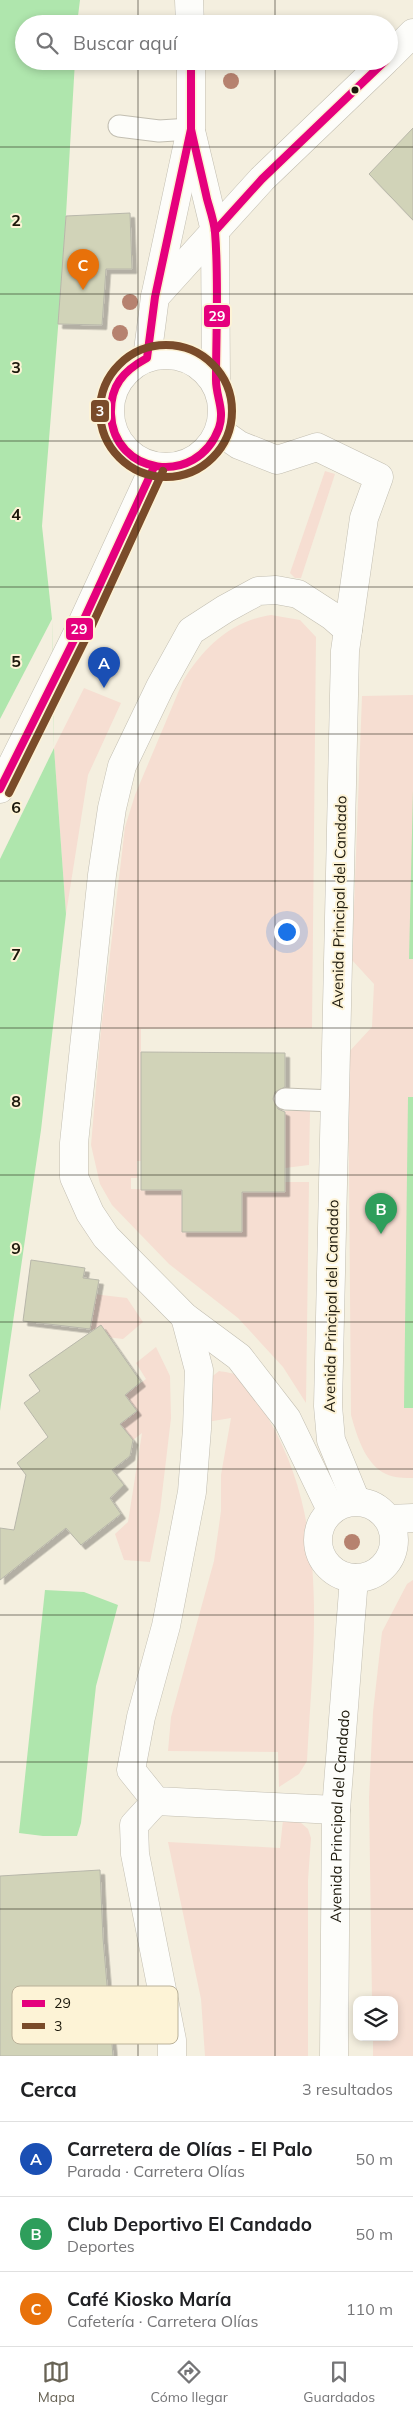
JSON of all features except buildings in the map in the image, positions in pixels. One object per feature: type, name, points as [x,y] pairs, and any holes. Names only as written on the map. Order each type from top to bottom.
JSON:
[{"type":"street","points":[[189,0],[190,15]]},
{"type":"street","points":[[398,48],[413,33]]},
{"type":"street","points":[[148,358],[155,297],[191,129],[191,70]]},
{"type":"street","points":[[155,297],[262,179],[376,70]]},
{"type":"street","points":[[191,129],[215,230],[216,384],[223,406],[219,431],[204,453],[181,466],[154,467],[132,457],[115,438],[109,415],[112,391],[126,370],[148,358],[174,354],[198,364],[216,384]]},
{"type":"street","name":"Avenida Principal del Candado","points":[[219,431],[239,445],[278,460],[317,447],[379,477],[364,518],[345,651],[334,1101],[328,1406],[332,1440],[356,1501]]},
{"type":"street","points":[[0,790],[126,532],[154,467]]},
{"type":"street","points":[[331,1510],[288,1420],[239,1356],[185,1317],[106,1237],[90,1212],[74,1177],[74,1143],[102,875],[114,800],[122,766],[160,687],[191,631],[258,591],[276,590],[298,594],[327,612],[348,630]]},
{"type":"street","points":[[156,1802],[131,1770],[141,1717],[166,1626],[192,1492],[197,1429],[198,1370],[185,1317]]},
{"type":"street","points":[[356,1501],[375,1506],[401,1518],[390,1559],[374,1574],[354,1578],[337,1573],[323,1560],[317,1543],[320,1525],[331,1510],[356,1501]]},
{"type":"street","name":"Avenida Principal del Candado","points":[[334,2056],[336,1810],[354,1578]]},
{"type":"street","points":[[161,1986],[135,1854],[134,1825],[156,1802],[336,1810]]},
{"type":"lane","points":[[119,126],[159,131],[191,129]]},
{"type":"lane","points":[[285,1099],[334,1101]]},
{"type":"shaded area","points":[[0,0],[80,0],[78,15],[15,15],[15,70],[74,70],[63,266],[42,526],[52,619],[54,748],[66,914],[41,1130],[0,1411]]},
{"type":"shaded area","points":[[325,471],[335,474],[301,578],[295,578],[290,573]]},
{"type":"shaded area","points":[[271,615],[300,620],[316,637],[312,1028],[141,1029],[141,1161],[137,1161],[137,1178],[131,1178],[131,1189],[242,1191],[285,1182],[309,1182],[306,1403],[283,1367],[238,1318],[169,1264],[112,1205],[100,1184],[91,1145],[101,1030],[125,827],[135,795],[183,681],[200,657],[231,630],[243,623]]},
{"type":"shaded area","points":[[84,688],[121,703],[88,775],[66,914],[54,748]]},
{"type":"shaded area","points":[[413,695],[413,1478],[399,1478],[389,1475],[373,1464],[363,1449],[351,1415],[348,1053],[372,1027],[374,984],[352,960],[362,696]]},
{"type":"shaded area","points":[[413,790],[413,959],[409,959]]},
{"type":"shaded area","points":[[408,1097],[413,1097],[413,1408],[404,1408]]},
{"type":"shaded area","points":[[310,1110],[309,1165],[285,1168],[285,1111]]},
{"type":"shaded area","points":[[68,1291],[127,1298],[143,1322],[123,1339],[98,1336],[65,1305]]},
{"type":"shaded area","points":[[156,1347],[170,1376],[171,1418],[160,1511],[150,1562],[124,1560],[115,1534],[128,1522],[142,1433],[133,1440],[120,1424],[137,1411],[125,1395],[146,1379],[136,1363]]},
{"type":"shaded area","points":[[219,1371],[230,1373],[245,1381],[268,1418],[288,1459],[302,1500],[310,1542],[314,1629],[307,1761],[299,1774],[279,1787],[278,1752],[168,1751],[171,1717],[214,1561],[221,1511],[221,1475],[231,1418],[207,1422],[209,1379]]},
{"type":"shaded area","points":[[413,1580],[413,2056],[373,2056],[373,2041],[398,2041],[398,1996],[372,1996],[369,1798],[373,1712],[382,1632],[407,1584]]},
{"type":"shaded area","points":[[45,1590],[84,1592],[118,1605],[96,1686],[81,1823],[77,1836],[43,1836],[19,1833]]},
{"type":"shaded area","points":[[283,1820],[300,1822],[308,1829],[311,1838],[308,1880],[308,2056],[205,2056],[201,1999],[168,1842],[280,1848]]},
{"type":"pier","points":[[52,619],[54,748],[0,859],[0,719]]},
{"type":"transit line","name":"29","points":[[191,70],[191,129]]},
{"type":"transit line","name":"29","points":[[215,231],[262,179],[376,70]]},
{"type":"transit line","name":"29","points":[[191,129],[215,232],[217,287],[216,380],[221,421],[208,447],[193,460],[176,466],[158,466],[140,461],[126,450],[115,435],[111,404],[120,380],[131,368],[147,358],[155,297],[191,129]]},
{"type":"transit line","name":"3","points":[[166,345],[179,346],[191,350],[213,364],[227,386],[231,398],[232,411],[231,424],[227,436],[213,458],[191,472],[179,476],[166,477],[153,476],[141,472],[119,458],[105,436],[101,424],[100,411],[101,398],[105,386],[119,364],[141,350],[153,346],[166,345]]},
{"type":"transit line","name":"29","points":[[0,789],[79,630],[154,467]]},
{"type":"transit line","name":"3","points":[[9,793],[88,634],[163,471]]},
{"type":"place","name":"Café Kiosko María","points":[[83,290]]},
{"type":"place","name":"Carretera de Olías - El Palo","points":[[104,688]]},
{"type":"place","name":"Club Deportivo El Candado","points":[[381,1234]]}]
